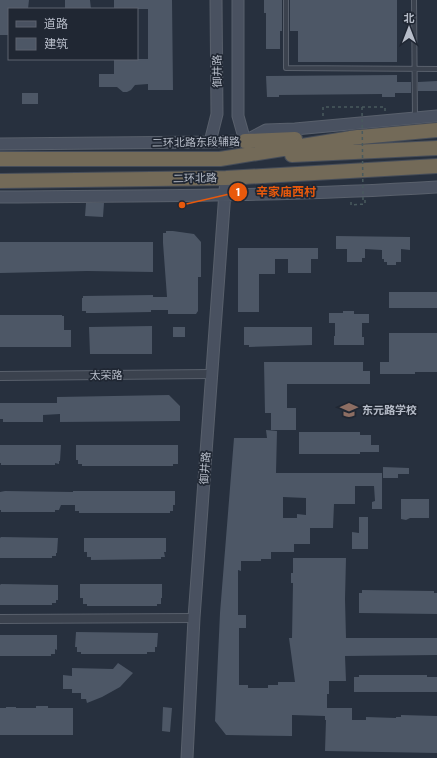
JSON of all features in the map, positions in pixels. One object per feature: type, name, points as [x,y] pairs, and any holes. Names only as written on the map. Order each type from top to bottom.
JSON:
[{"type":"highway","points":[[245,141],[358,137],[437,130]]},
{"type":"highway","name":"二环北路","points":[[220,159],[358,137]]},
{"type":"highway","name":"二环北路","points":[[0,160],[220,159],[437,148]]},
{"type":"highway","name":"二环北路","points":[[0,181],[226,178],[437,166]]},
{"type":"main road","name":"御井路","points":[[210,142],[217,114],[216,0]]},
{"type":"main road","name":"御井路","points":[[238,0],[238,116],[245,141]]},
{"type":"main road","name":"二环北路东段辅路","points":[[0,144],[245,141],[266,130],[295,129],[437,116]]},
{"type":"main road","name":"御井路","points":[[187,758],[194,618],[226,178]]},
{"type":"main road","points":[[0,197],[365,192],[437,187]]},
{"type":"street","name":"太荣路","points":[[0,376],[211,374]]},
{"type":"street","points":[[0,619],[194,618]]},
{"type":"lane","points":[[286,0],[286,68],[437,69]]},
{"type":"lane","points":[[414,0],[415,118]]},
{"type":"path","points":[[323,107],[384,107]]},
{"type":"path","points":[[357,200],[363,200],[362,107]]},
{"type":"path","points":[[351,200],[351,205],[365,204]]},
{"type":"building","points":[[0,0],[29,0],[28,8],[8,8],[8,35],[0,35]]},
{"type":"building","points":[[65,0],[90,0],[91,8],[65,8]]},
{"type":"building","points":[[114,0],[172,0],[173,90],[148,90],[148,84],[135,85],[127,92],[123,92],[117,87],[99,87],[99,74],[114,74],[114,60],[148,59],[148,9],[114,8]]},
{"type":"building","points":[[264,0],[282,0],[282,31],[280,31],[280,49],[266,49],[266,13],[264,13]]},
{"type":"building","points":[[290,0],[397,0],[397,62],[298,62],[298,31],[290,31]]},
{"type":"building","points":[[397,75],[397,82],[411,82],[411,93],[395,93],[395,97],[382,97],[382,94],[279,95],[279,97],[267,97],[266,76]]},
{"type":"building","points":[[437,81],[437,91],[418,91],[418,82]]},
{"type":"building","points":[[22,93],[38,93],[38,104],[22,104]]},
{"type":"building","points":[[86,203],[104,203],[103,217],[85,216]]},
{"type":"building","points":[[166,231],[194,234],[201,242],[201,277],[198,277],[198,311],[196,314],[168,314],[168,310],[151,310],[151,312],[95,313],[86,313],[86,311],[82,311],[83,296],[153,295],[153,297],[167,297],[163,243],[163,233],[166,233]]},
{"type":"building","points":[[336,236],[410,237],[410,250],[401,249],[401,262],[396,262],[396,265],[387,265],[387,262],[384,262],[384,259],[382,259],[382,250],[365,249],[365,258],[362,258],[362,262],[347,262],[347,249],[336,249]]},
{"type":"building","points":[[0,242],[153,242],[153,272],[87,271],[0,273]]},
{"type":"building","points":[[238,248],[318,248],[318,259],[311,259],[311,273],[288,273],[288,259],[275,259],[275,274],[259,274],[259,312],[238,312]]},
{"type":"building","points":[[389,292],[437,292],[437,308],[389,308]]},
{"type":"building","points":[[343,311],[354,311],[354,314],[369,314],[369,323],[362,323],[362,337],[364,337],[364,345],[334,345],[335,323],[329,323],[329,313],[343,313]]},
{"type":"building","points":[[0,315],[62,315],[64,316],[64,330],[71,330],[71,347],[0,347]]},
{"type":"building","points":[[152,326],[152,354],[90,354],[89,327]]},
{"type":"building","points":[[173,327],[185,327],[185,337],[173,337]]},
{"type":"building","points":[[244,327],[312,327],[312,345],[249,347],[249,345],[244,345]]},
{"type":"building","points":[[389,333],[437,333],[437,372],[415,372],[415,374],[380,374],[380,362],[389,362]]},
{"type":"building","points":[[264,362],[363,362],[363,371],[370,371],[370,384],[287,384],[287,408],[296,408],[296,430],[271,430],[271,413],[265,413]]},
{"type":"building","points":[[169,395],[180,406],[180,421],[60,422],[60,414],[43,415],[43,422],[3,422],[3,419],[0,419],[0,403],[57,403],[57,397]]},
{"type":"building","points":[[266,430],[277,431],[276,473],[382,473],[382,509],[372,509],[372,502],[375,501],[374,486],[355,486],[355,504],[334,504],[333,528],[310,528],[310,544],[294,544],[294,552],[271,552],[271,559],[261,559],[261,561],[241,561],[241,571],[238,570],[238,615],[246,615],[246,628],[239,628],[239,685],[248,685],[248,688],[268,688],[268,685],[278,685],[278,682],[295,682],[289,638],[292,638],[293,583],[291,583],[291,573],[293,573],[293,558],[346,558],[346,638],[437,638],[437,655],[345,656],[346,681],[329,681],[327,708],[352,708],[352,720],[366,720],[366,717],[396,718],[401,717],[401,715],[437,716],[437,753],[325,751],[325,716],[292,715],[292,736],[226,735],[215,721],[220,613],[234,438],[267,438]],"holes":[[[283,497],[306,498],[306,515],[297,514],[297,518],[283,518]]]},
{"type":"building","points":[[299,432],[360,432],[360,435],[371,435],[371,445],[379,445],[379,452],[360,452],[360,454],[299,454]]},
{"type":"building","points":[[0,445],[61,445],[60,461],[59,464],[55,463],[55,465],[1,465]]},
{"type":"building","points":[[76,445],[178,445],[178,464],[173,464],[173,466],[82,466],[82,464],[78,464],[78,460],[76,460]]},
{"type":"building","points":[[383,467],[409,468],[409,474],[398,474],[398,478],[383,478]]},
{"type":"building","points":[[175,491],[175,505],[173,505],[173,511],[170,511],[170,513],[79,513],[79,511],[75,511],[75,505],[61,505],[59,510],[55,510],[55,512],[1,512],[0,492]]},
{"type":"building","points":[[401,499],[429,499],[429,518],[401,519]]},
{"type":"building","points":[[359,517],[368,517],[368,549],[352,549],[352,532],[359,533]]},
{"type":"building","points":[[1,537],[58,538],[57,553],[56,556],[52,556],[52,558],[0,558]]},
{"type":"building","points":[[84,538],[166,538],[166,552],[164,552],[165,557],[161,557],[161,559],[91,560],[91,557],[87,557],[87,552],[84,552]]},
{"type":"building","points":[[1,584],[58,585],[58,600],[56,600],[56,603],[52,603],[52,605],[0,605]]},
{"type":"building","points":[[80,584],[162,584],[161,604],[157,604],[157,606],[87,606],[87,604],[83,604],[83,598],[80,598]]},
{"type":"building","points":[[362,590],[434,591],[434,593],[437,593],[437,614],[359,613],[359,593],[362,593]]},
{"type":"building","points":[[76,632],[158,633],[157,647],[155,647],[155,652],[147,652],[147,654],[81,654],[81,652],[77,652],[77,647],[75,647]]},
{"type":"building","points":[[0,635],[57,635],[57,650],[55,649],[55,654],[51,654],[51,656],[0,656]]},
{"type":"building","points":[[118,663],[133,673],[120,687],[102,697],[87,703],[86,699],[81,699],[81,693],[72,693],[72,689],[63,689],[63,675],[72,676],[72,668],[113,669]]},
{"type":"building","points":[[359,675],[427,675],[427,677],[437,677],[437,692],[354,692],[354,677],[359,677]]},
{"type":"building","points":[[36,706],[48,706],[48,708],[73,708],[73,735],[0,735],[0,708],[36,708]]},
{"type":"building","points":[[163,707],[172,708],[170,732],[162,731]]},
{"type":"place","name":"辛家庙西村","points":[[182,205]]},
{"type":"place","name":"东元路学校","points":[[349,410]]}]
